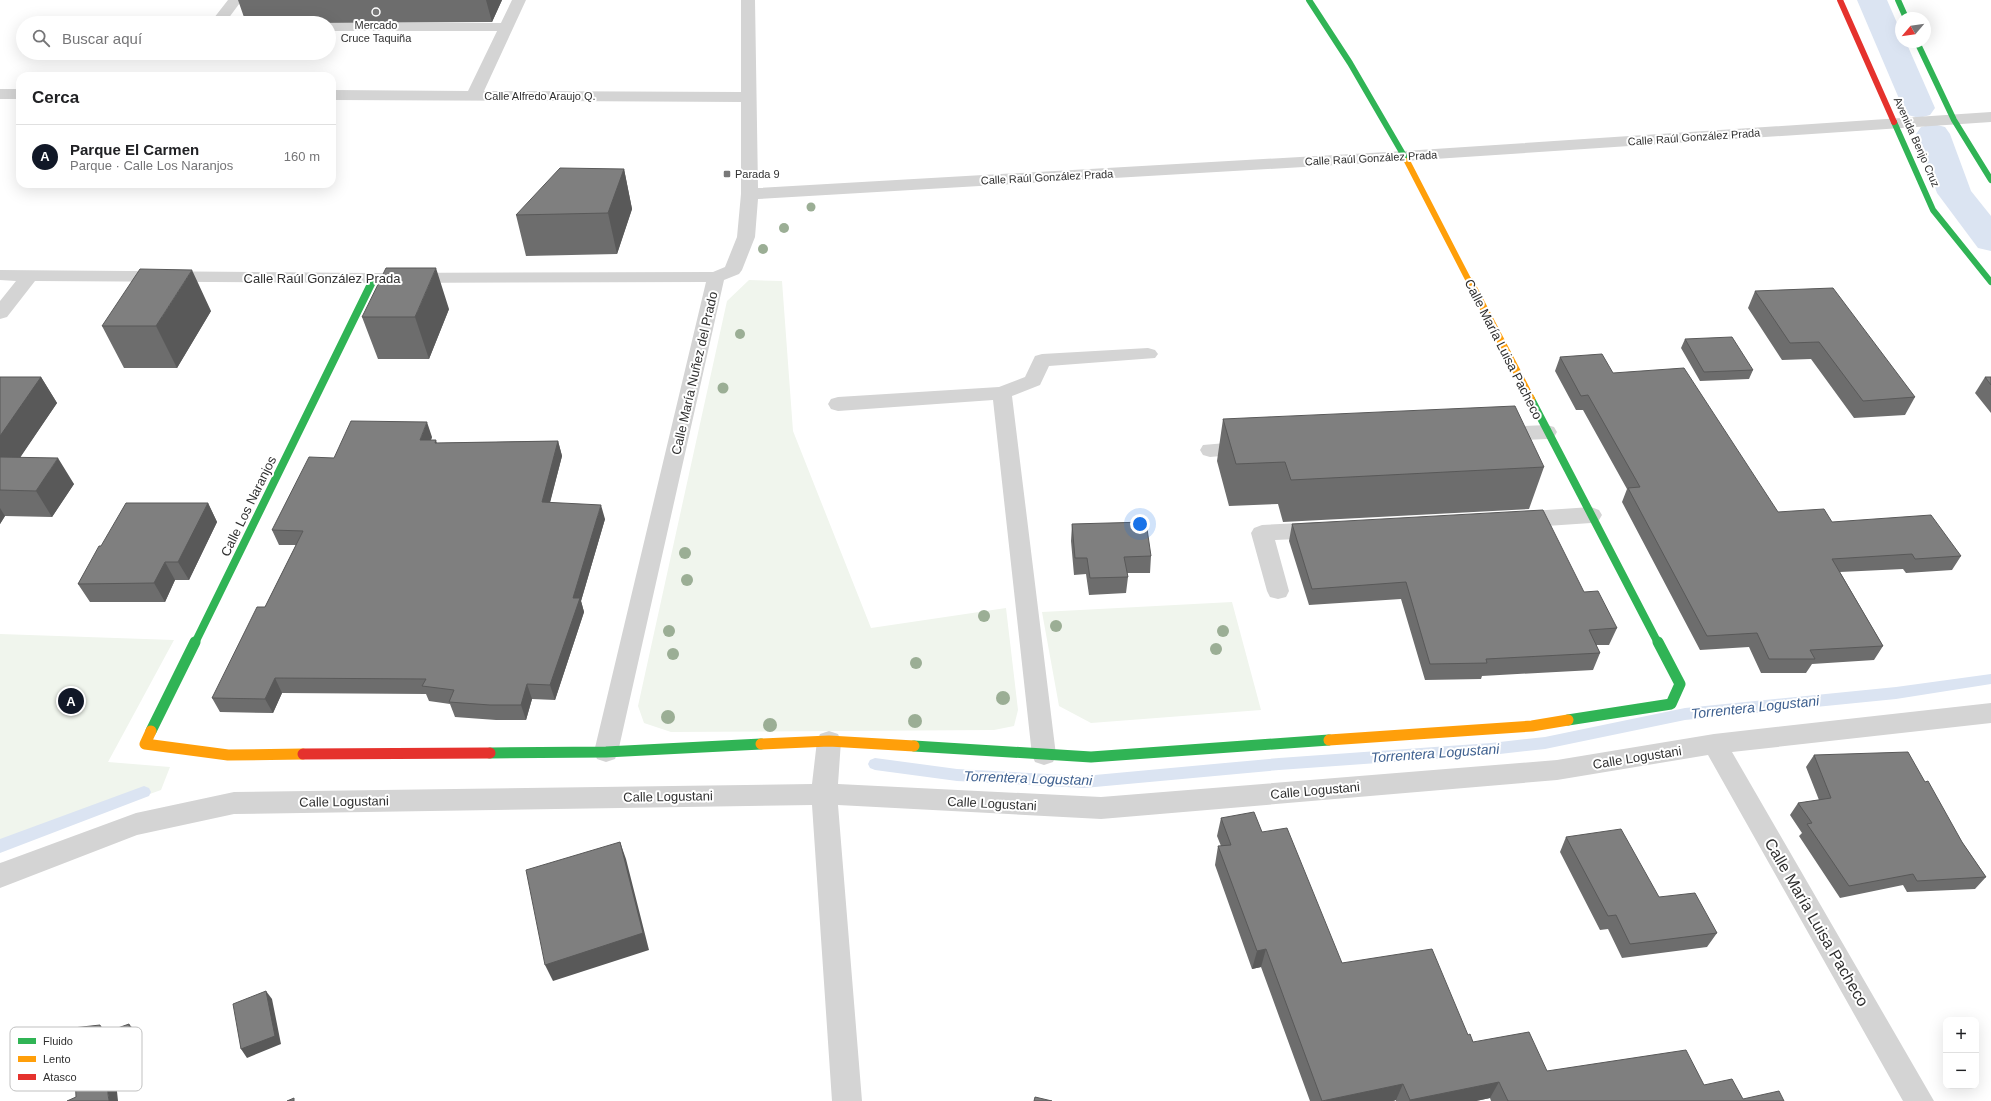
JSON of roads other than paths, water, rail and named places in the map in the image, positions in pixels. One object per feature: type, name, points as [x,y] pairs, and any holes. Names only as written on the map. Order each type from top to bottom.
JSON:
[{"type":"street","points":[[222,16],[235,0]]},
{"type":"street","points":[[474,95],[518,0]]},
{"type":"street","name":"Calle María Nuñez del Prado","points":[[606,752],[716,277],[733,270],[746,237],[750,194],[748,0]]},
{"type":"street","name":"Calle María Luisa Pacheco","points":[[1044,755],[1091,758],[1532,726],[1671,704],[1680,684],[1404,156],[1350,63],[1309,0]]},
{"type":"street","name":"Avenida Benjo Cruz","points":[[1840,0],[1933,210],[1991,282]]},
{"type":"street","points":[[1898,0],[1903,12]]},
{"type":"street","points":[[336,26],[506,27]]},
{"type":"street","points":[[1920,48],[1954,120],[1991,180]]},
{"type":"street","points":[[0,94],[16,94]]},
{"type":"street","name":"Calle Alfredo Araujo Q.","points":[[336,95],[749,97]]},
{"type":"street","name":"Calle Raúl González Prada","points":[[750,194],[1404,156],[1991,117]]},
{"type":"street","name":"Calle Raúl González Prada","points":[[0,275],[374,278],[716,277]]},
{"type":"street","points":[[0,313],[29,276]]},
{"type":"street","name":"Calle Los Naranjos","points":[[374,278],[145,744],[228,755],[606,752]]},
{"type":"street","points":[[838,404],[1002,393],[1033,381],[1042,360],[1148,354]]},
{"type":"street","points":[[606,752],[829,741],[1044,755],[1002,393]]},
{"type":"street","points":[[1477,435],[1547,432]]},
{"type":"street","points":[[1210,450],[1264,447]]},
{"type":"street","points":[[1496,521],[1591,515]]},
{"type":"street","points":[[1278,590],[1262,533],[1340,529]]},
{"type":"street","name":"Calle Logustani","points":[[0,876],[12,870],[136,824],[234,803],[824,794],[1101,808],[1557,770],[1714,744],[1991,713]]},
{"type":"street","points":[[829,741],[824,794],[847,1101]]},
{"type":"street","name":"Calle María Luisa Pacheco","points":[[1714,744],[1919,1101]]},
{"type":"waterway","points":[[1872,0],[1919,108]]},
{"type":"waterway","points":[[1933,134],[1954,193],[1991,240]]},
{"type":"waterway","name":"Torrentera Logustani","points":[[875,764],[957,775],[1084,782],[1279,764],[1491,749],[1545,743],[1685,714],[1896,693],[1991,679]]},
{"type":"waterway","points":[[0,846],[144,792]]},
{"type":"place","name":"Mercado Cruce Taquiña","points":[[376,12]]},
{"type":"place","name":"Parada 9","points":[[727,174]]},
{"type":"place","name":"Parque El Carmen","points":[[71,701]]}]
